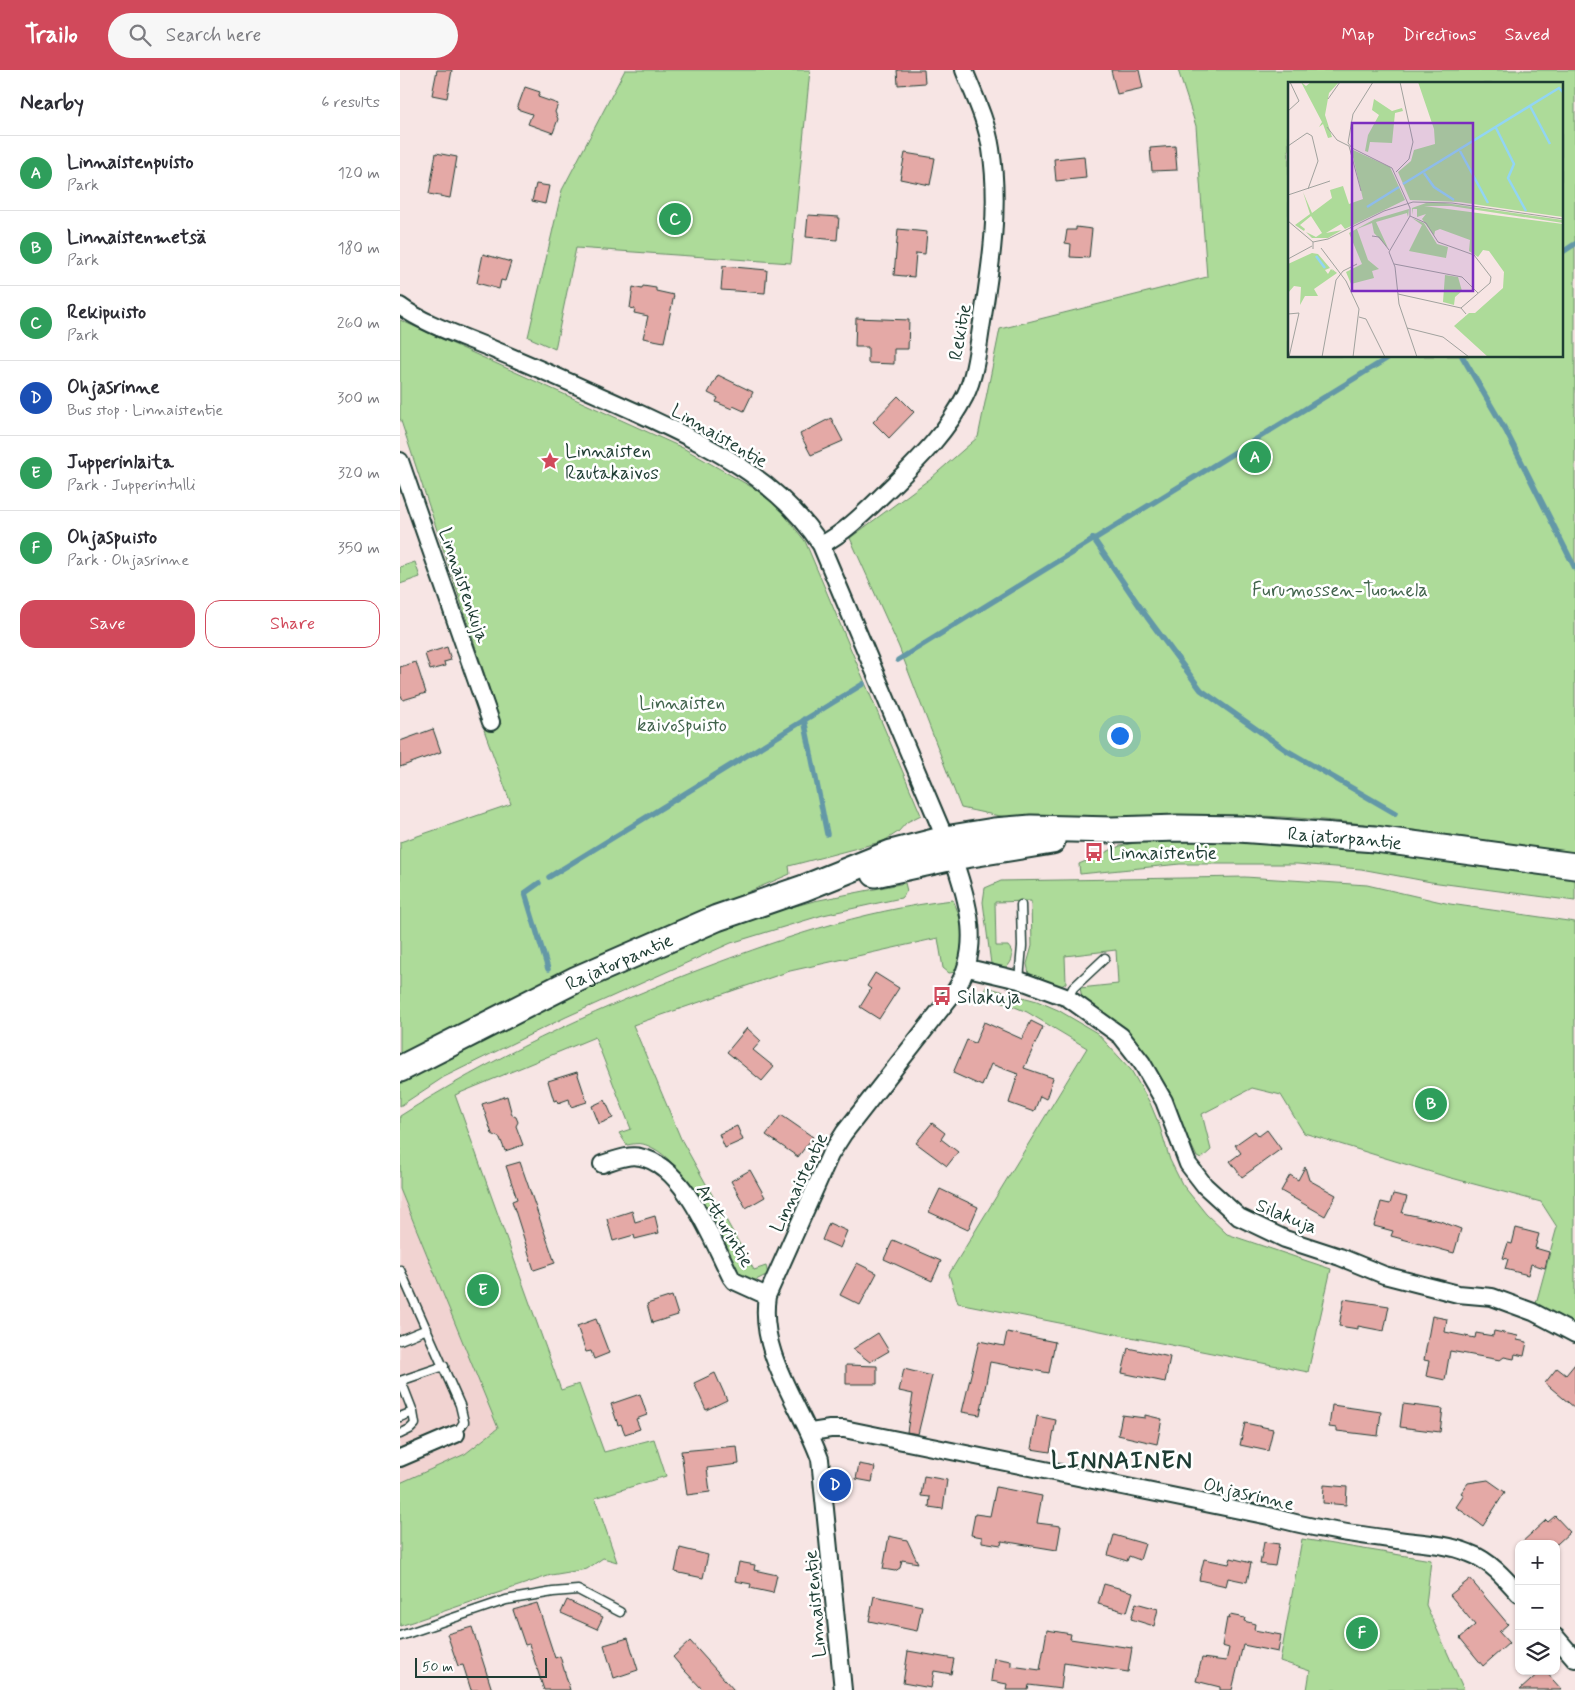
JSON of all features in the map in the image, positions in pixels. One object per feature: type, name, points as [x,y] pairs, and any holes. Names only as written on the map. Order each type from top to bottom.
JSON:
[{"type":"main road","name":"Rajatorpantie","points":[[400,1069],[577,979],[708,922],[804,888],[949,848],[1112,830],[1178,828],[1309,833],[1375,839],[1575,866]]},
{"type":"street","name":"Rekitie","points":[[821,544],[834,538],[860,517],[934,442],[951,421],[966,394],[977,356],[992,254],[995,177],[991,147],[983,117],[964,70]]},
{"type":"street","name":"Linnaistentie","points":[[400,306],[448,330],[561,378],[699,441],[746,468],[787,501],[821,544],[949,848],[964,891],[970,921],[971,948],[968,968],[955,991],[844,1134],[830,1155],[767,1296],[764,1313],[770,1348],[810,1432],[820,1459],[842,1690]]},
{"type":"street","name":"Linnaistenkuja","points":[[400,461],[491,722]]},
{"type":"street","name":"Silakuja","points":[[968,968],[1019,980],[1068,998],[1121,1036],[1138,1057],[1164,1101],[1188,1164],[1204,1186],[1239,1217],[1285,1239],[1340,1257],[1384,1275],[1458,1294],[1492,1297],[1533,1312],[1575,1334]]},
{"type":"street","name":"Artturintie","points":[[602,1164],[621,1158],[639,1156],[663,1167],[693,1202],[730,1277],[734,1281],[767,1296]]},
{"type":"street","name":"Ohjasrinne","points":[[810,1432],[844,1429],[1269,1516],[1312,1529],[1446,1547],[1470,1553],[1485,1561],[1515,1589]]},
{"type":"street","points":[[400,1458],[456,1434]]},
{"type":"street","points":[[1560,1642],[1575,1659]]},
{"type":"lane","points":[[1019,980],[1022,946],[1021,905]]},
{"type":"lane","points":[[1068,998],[1073,988],[1105,958]]},
{"type":"lane","points":[[400,1270],[402,1278],[444,1366],[464,1422],[456,1434]]},
{"type":"lane","points":[[400,1340],[427,1329]]},
{"type":"lane","points":[[400,1434],[415,1424],[413,1412],[400,1381],[444,1366]]},
{"type":"lane","points":[[400,1418],[413,1412]]},
{"type":"lane","points":[[400,1636],[506,1600],[552,1592],[578,1590],[620,1612]]},
{"type":"shaded area","points":[[400,1189],[498,1429],[465,1454],[400,1483]]},
{"type":"green space","points":[[625,70],[810,70],[791,263],[576,248],[555,349],[528,337],[562,190]]},
{"type":"green space","name":"Furumossen-Tuomela","points":[[1178,70],[1575,70],[1575,853],[1397,828],[1307,819],[1218,815],[1036,818],[992,815],[961,808],[899,647],[850,538],[931,478],[978,437],[1000,329],[1207,277],[1196,126]]},
{"type":"green space","name":"Linnaisten kaivospuisto","points":[[400,320],[683,448],[771,498],[805,541],[921,815],[907,822],[898,832],[884,841],[789,866],[790,874],[573,967],[400,1055],[400,842],[511,804],[484,730],[501,724],[400,418]]},
{"type":"green space","points":[[415,562],[420,577],[400,584],[400,567]]},
{"type":"green space","points":[[1220,839],[1354,849],[1575,878],[1575,901],[1431,882],[1361,869],[1297,864],[1180,864],[1080,874],[1079,864],[1120,846],[1150,840]]},
{"type":"green space","points":[[1245,877],[1367,885],[1450,904],[1575,922],[1575,1329],[1535,1307],[1557,1227],[1541,1202],[1444,1176],[1304,1133],[1281,1095],[1252,1088],[1202,1114],[1211,1150],[1201,1159],[1197,1157],[1154,1067],[1082,998],[1080,988],[1118,984],[1116,950],[1065,956],[1066,983],[1060,987],[1029,974],[1027,964],[1032,946],[1031,901],[995,902],[996,946],[1008,946],[1012,952],[1012,957],[1006,968],[995,967],[991,964],[983,902],[985,888],[1001,881]]},
{"type":"green space","points":[[905,883],[907,891],[901,898],[823,915],[731,943],[566,1017],[444,1077],[400,1106],[400,1079],[618,970],[718,927],[814,901]]},
{"type":"green space","points":[[953,900],[962,927],[962,944],[956,972],[949,973],[943,968],[938,938],[790,971],[633,1025],[681,1139],[754,1270],[766,1266],[768,1274],[756,1280],[736,1276],[698,1200],[673,1164],[659,1152],[643,1144],[627,1145],[619,1133],[631,1129],[595,1037],[455,1095],[561,1390],[579,1384],[604,1452],[654,1439],[666,1476],[595,1498],[617,1562],[603,1558],[587,1569],[551,1575],[400,1626],[400,1483],[465,1454],[498,1428],[400,1189],[400,1116],[469,1075],[541,1038],[614,1004],[688,974],[818,928],[885,911]]},
{"type":"green space","points":[[986,987],[1037,1001],[1058,1010],[1097,1033],[1131,1070],[1150,1103],[1170,1160],[1182,1184],[1206,1214],[1227,1234],[1331,1269],[1308,1372],[958,1303],[949,1274],[1087,1048],[1027,1012],[983,994]]},
{"type":"green space","points":[[1302,1539],[1431,1560],[1426,1605],[1464,1690],[1307,1690],[1310,1671],[1280,1661]]},
{"type":"building","points":[[437,70],[452,70],[447,98],[432,95]]},
{"type":"building","points":[[897,70],[924,70],[925,83],[898,85]]},
{"type":"building","points":[[1111,70],[1139,70],[1143,88],[1117,94]]},
{"type":"building","points":[[525,87],[540,92],[538,97],[558,104],[555,112],[558,119],[553,133],[528,124],[532,114],[517,109]]},
{"type":"building","points":[[1175,146],[1177,170],[1152,171],[1150,148]]},
{"type":"building","points":[[436,153],[457,157],[450,198],[429,194]]},
{"type":"building","points":[[905,153],[935,158],[930,185],[900,179]]},
{"type":"building","points":[[1084,156],[1086,178],[1056,181],[1054,159]]},
{"type":"building","points":[[536,184],[549,186],[545,204],[532,201]]},
{"type":"building","points":[[808,215],[839,217],[837,240],[806,237]]},
{"type":"building","points":[[1076,227],[1092,229],[1089,258],[1070,257],[1071,244],[1065,243],[1067,230],[1076,230]]},
{"type":"building","points":[[898,229],[927,232],[925,254],[916,253],[914,277],[894,275]]},
{"type":"building","points":[[483,254],[511,262],[505,281],[501,280],[499,289],[477,283]]},
{"type":"building","points":[[723,266],[767,270],[765,293],[721,290]]},
{"type":"building","points":[[643,286],[656,288],[656,291],[674,295],[664,342],[643,338],[648,316],[634,313],[635,309],[630,308],[633,287],[642,289]]},
{"type":"building","points":[[856,318],[909,320],[908,349],[894,349],[894,364],[868,363],[868,347],[855,347]]},
{"type":"building","points":[[718,375],[753,392],[744,411],[733,406],[732,409],[716,402],[718,398],[708,393]]},
{"type":"building","points":[[898,396],[914,412],[889,438],[873,422]]},
{"type":"building","points":[[831,418],[843,441],[811,455],[800,434]]},
{"type":"building","points":[[447,647],[451,660],[444,662],[445,666],[430,670],[425,654]]},
{"type":"building","points":[[416,662],[426,693],[403,700],[400,693],[400,667]]},
{"type":"building","points":[[433,729],[441,752],[400,767],[400,741]]},
{"type":"building","points":[[875,973],[899,988],[879,1019],[860,1007],[871,989],[867,986]]},
{"type":"building","points":[[1031,1021],[1043,1027],[1024,1068],[1053,1078],[1046,1099],[1040,1096],[1034,1112],[1009,1103],[1018,1074],[991,1064],[982,1086],[953,1073],[967,1040],[975,1043],[984,1022],[1022,1039]]},
{"type":"building","points":[[747,1028],[761,1041],[753,1050],[774,1067],[762,1081],[727,1052]]},
{"type":"building","points":[[577,1072],[587,1102],[571,1107],[569,1099],[558,1103],[557,1100],[554,1101],[548,1081]]},
{"type":"building","points":[[507,1096],[512,1115],[516,1117],[518,1122],[516,1126],[523,1145],[505,1151],[500,1138],[492,1134],[482,1104]]},
{"type":"building","points":[[605,1100],[613,1118],[599,1124],[592,1106]]},
{"type":"building","points":[[781,1115],[813,1137],[798,1157],[766,1135]]},
{"type":"building","points":[[932,1123],[945,1133],[941,1139],[958,1152],[947,1166],[916,1143]]},
{"type":"building","points":[[737,1126],[743,1140],[725,1148],[719,1134]]},
{"type":"building","points":[[1267,1130],[1281,1149],[1242,1177],[1230,1161],[1241,1153],[1235,1145],[1255,1131],[1259,1136]]},
{"type":"building","points":[[520,1162],[555,1263],[534,1270],[512,1201],[517,1199],[506,1166]]},
{"type":"building","points":[[1305,1167],[1309,1180],[1336,1195],[1325,1216],[1281,1191],[1290,1175],[1298,1180]]},
{"type":"building","points":[[750,1170],[765,1197],[746,1208],[731,1181]]},
{"type":"building","points":[[940,1189],[978,1207],[968,1230],[929,1212]]},
{"type":"building","points":[[1393,1194],[1407,1197],[1402,1213],[1440,1221],[1461,1229],[1454,1253],[1391,1236],[1393,1231],[1374,1226],[1381,1202],[1390,1204]]},
{"type":"building","points":[[632,1211],[635,1222],[655,1216],[659,1233],[635,1239],[634,1235],[613,1241],[607,1219]]},
{"type":"building","points":[[829,1223],[847,1231],[840,1248],[822,1240]]},
{"type":"building","points":[[1516,1228],[1539,1234],[1535,1248],[1549,1252],[1545,1268],[1531,1264],[1528,1275],[1505,1269],[1508,1259],[1503,1258],[1508,1243],[1512,1244]]},
{"type":"building","points":[[893,1240],[941,1261],[932,1281],[884,1259]]},
{"type":"building","points":[[857,1263],[877,1273],[860,1305],[840,1295]]},
{"type":"building","points":[[672,1296],[678,1315],[652,1323],[647,1304]]},
{"type":"building","points":[[1344,1299],[1389,1306],[1384,1331],[1358,1326],[1358,1329],[1339,1326]]},
{"type":"building","points":[[1432,1316],[1447,1319],[1445,1332],[1475,1338],[1476,1333],[1493,1336],[1494,1331],[1518,1336],[1517,1340],[1527,1342],[1524,1356],[1515,1354],[1514,1359],[1504,1357],[1500,1360],[1450,1351],[1445,1380],[1426,1376],[1429,1361],[1424,1360]]},
{"type":"building","points":[[596,1319],[609,1353],[594,1359],[591,1351],[586,1352],[577,1326]]},
{"type":"building","points":[[1007,1332],[1055,1342],[1049,1373],[990,1362],[980,1415],[962,1412],[979,1341],[1004,1346]]},
{"type":"building","points":[[878,1333],[889,1351],[870,1362],[853,1349]]},
{"type":"building","points":[[1128,1348],[1170,1357],[1165,1382],[1122,1373]]},
{"type":"building","points":[[1575,1364],[1575,1408],[1545,1383],[1557,1368],[1566,1375]]},
{"type":"building","points":[[846,1365],[877,1366],[877,1384],[846,1384]]},
{"type":"building","points":[[904,1369],[932,1376],[918,1434],[907,1432],[913,1394],[899,1391]]},
{"type":"building","points":[[715,1373],[727,1400],[706,1410],[694,1383]]},
{"type":"building","points":[[640,1394],[647,1415],[636,1419],[640,1429],[625,1434],[621,1424],[618,1425],[611,1404]]},
{"type":"building","points":[[1403,1404],[1443,1409],[1440,1432],[1400,1427]]},
{"type":"building","points":[[1332,1405],[1381,1412],[1378,1436],[1337,1431],[1337,1428],[1329,1427]]},
{"type":"building","points":[[1122,1415],[1145,1418],[1145,1415],[1162,1419],[1157,1444],[1118,1435]]},
{"type":"building","points":[[1037,1416],[1056,1420],[1050,1452],[1031,1449]]},
{"type":"building","points":[[1245,1423],[1273,1429],[1268,1451],[1240,1445]]},
{"type":"building","points":[[737,1446],[739,1464],[707,1468],[710,1492],[687,1495],[681,1451]]},
{"type":"building","points":[[859,1464],[875,1467],[872,1482],[856,1479]]},
{"type":"building","points":[[924,1476],[947,1480],[943,1509],[929,1507],[930,1497],[921,1496]]},
{"type":"building","points":[[1488,1480],[1505,1492],[1483,1526],[1456,1507],[1464,1495],[1461,1493],[1468,1483]]},
{"type":"building","points":[[1324,1485],[1347,1487],[1346,1505],[1323,1503]]},
{"type":"building","points":[[996,1487],[1042,1496],[1037,1523],[1061,1526],[1057,1550],[1002,1541],[1001,1545],[982,1542],[982,1537],[971,1535],[975,1514],[990,1516]]},
{"type":"building","points":[[1555,1516],[1570,1532],[1560,1541],[1524,1540],[1546,1520],[1548,1522]]},
{"type":"building","points":[[1114,1535],[1145,1544],[1140,1560],[1129,1556],[1127,1561],[1108,1555]]},
{"type":"building","points":[[889,1536],[907,1540],[918,1563],[902,1560],[900,1568],[895,1571],[883,1569]]},
{"type":"building","points":[[1264,1542],[1279,1544],[1275,1566],[1260,1564]]},
{"type":"building","points":[[680,1548],[708,1555],[703,1578],[675,1572]]},
{"type":"building","points":[[1231,1558],[1251,1563],[1247,1582],[1228,1578],[1226,1586],[1199,1580],[1204,1559],[1229,1564]]},
{"type":"building","points":[[739,1562],[755,1565],[754,1570],[777,1575],[773,1593],[750,1588],[751,1584],[735,1581]]},
{"type":"building","points":[[1470,1579],[1508,1624],[1499,1632],[1509,1643],[1483,1666],[1460,1638],[1475,1625],[1450,1595]]},
{"type":"building","points":[[1104,1584],[1133,1592],[1127,1612],[1098,1604]]},
{"type":"building","points":[[874,1596],[922,1606],[917,1631],[869,1621]]},
{"type":"building","points":[[567,1600],[603,1617],[597,1629],[561,1613]]},
{"type":"building","points":[[537,1603],[555,1658],[560,1656],[570,1690],[544,1690],[529,1644],[525,1645],[513,1610]]},
{"type":"building","points":[[1136,1603],[1158,1609],[1154,1626],[1131,1619]]},
{"type":"building","points":[[1230,1615],[1245,1618],[1244,1621],[1255,1624],[1254,1630],[1281,1635],[1278,1652],[1243,1645],[1232,1690],[1220,1690],[1220,1687],[1196,1681],[1202,1658],[1226,1661],[1229,1648],[1222,1646],[1227,1618],[1229,1619]]},
{"type":"building","points":[[472,1627],[492,1690],[471,1690],[463,1665],[458,1666],[447,1634]]},
{"type":"building","points":[[1047,1630],[1071,1634],[1070,1639],[1132,1648],[1128,1672],[1064,1662],[1061,1689],[1029,1685],[1028,1690],[1006,1690],[1007,1684],[991,1681],[994,1658],[1011,1661],[1011,1666],[1040,1670]]},
{"type":"building","points":[[628,1638],[638,1670],[614,1678],[604,1645]]},
{"type":"building","points":[[690,1641],[734,1690],[703,1690],[684,1670],[673,1657]]},
{"type":"building","points":[[908,1651],[954,1659],[951,1674],[934,1671],[931,1688],[903,1683]]},
{"type":"building","points":[[1537,1675],[1549,1675],[1562,1690],[1520,1690]]},
{"type":"waterway","points":[[1562,252],[1575,244]]},
{"type":"waterway","points":[[898,660],[1388,358]]},
{"type":"waterway","points":[[1463,358],[1506,431],[1575,568]]},
{"type":"waterway","points":[[1093,538],[1147,617],[1201,690],[1286,750],[1395,813]]},
{"type":"waterway","points":[[549,877],[863,684]]},
{"type":"waterway","points":[[804,719],[827,834]]},
{"type":"waterway","points":[[539,883],[525,893],[548,969]]},
{"type":"place","name":"Rekipuisto","points":[[675,219]]},
{"type":"place","name":"Linnaistenpuisto","points":[[1255,457]]},
{"type":"place","name":"Linnaisten Rautakaivos","points":[[550,461]]},
{"type":"place","name":"Linnaistentie","points":[[1094,852]]},
{"type":"place","name":"Silakuja","points":[[942,996]]},
{"type":"place","name":"Linnaistenmetsä","points":[[1431,1104]]},
{"type":"place","name":"Jupperinlaita","points":[[483,1290]]},
{"type":"place","name":"Ohjasrinne","points":[[835,1485]]},
{"type":"place","name":"Ohjaspuisto","points":[[1362,1633]]},
{"type":"district","name":"LINNAINEN","points":[[1122,1460]]}]
